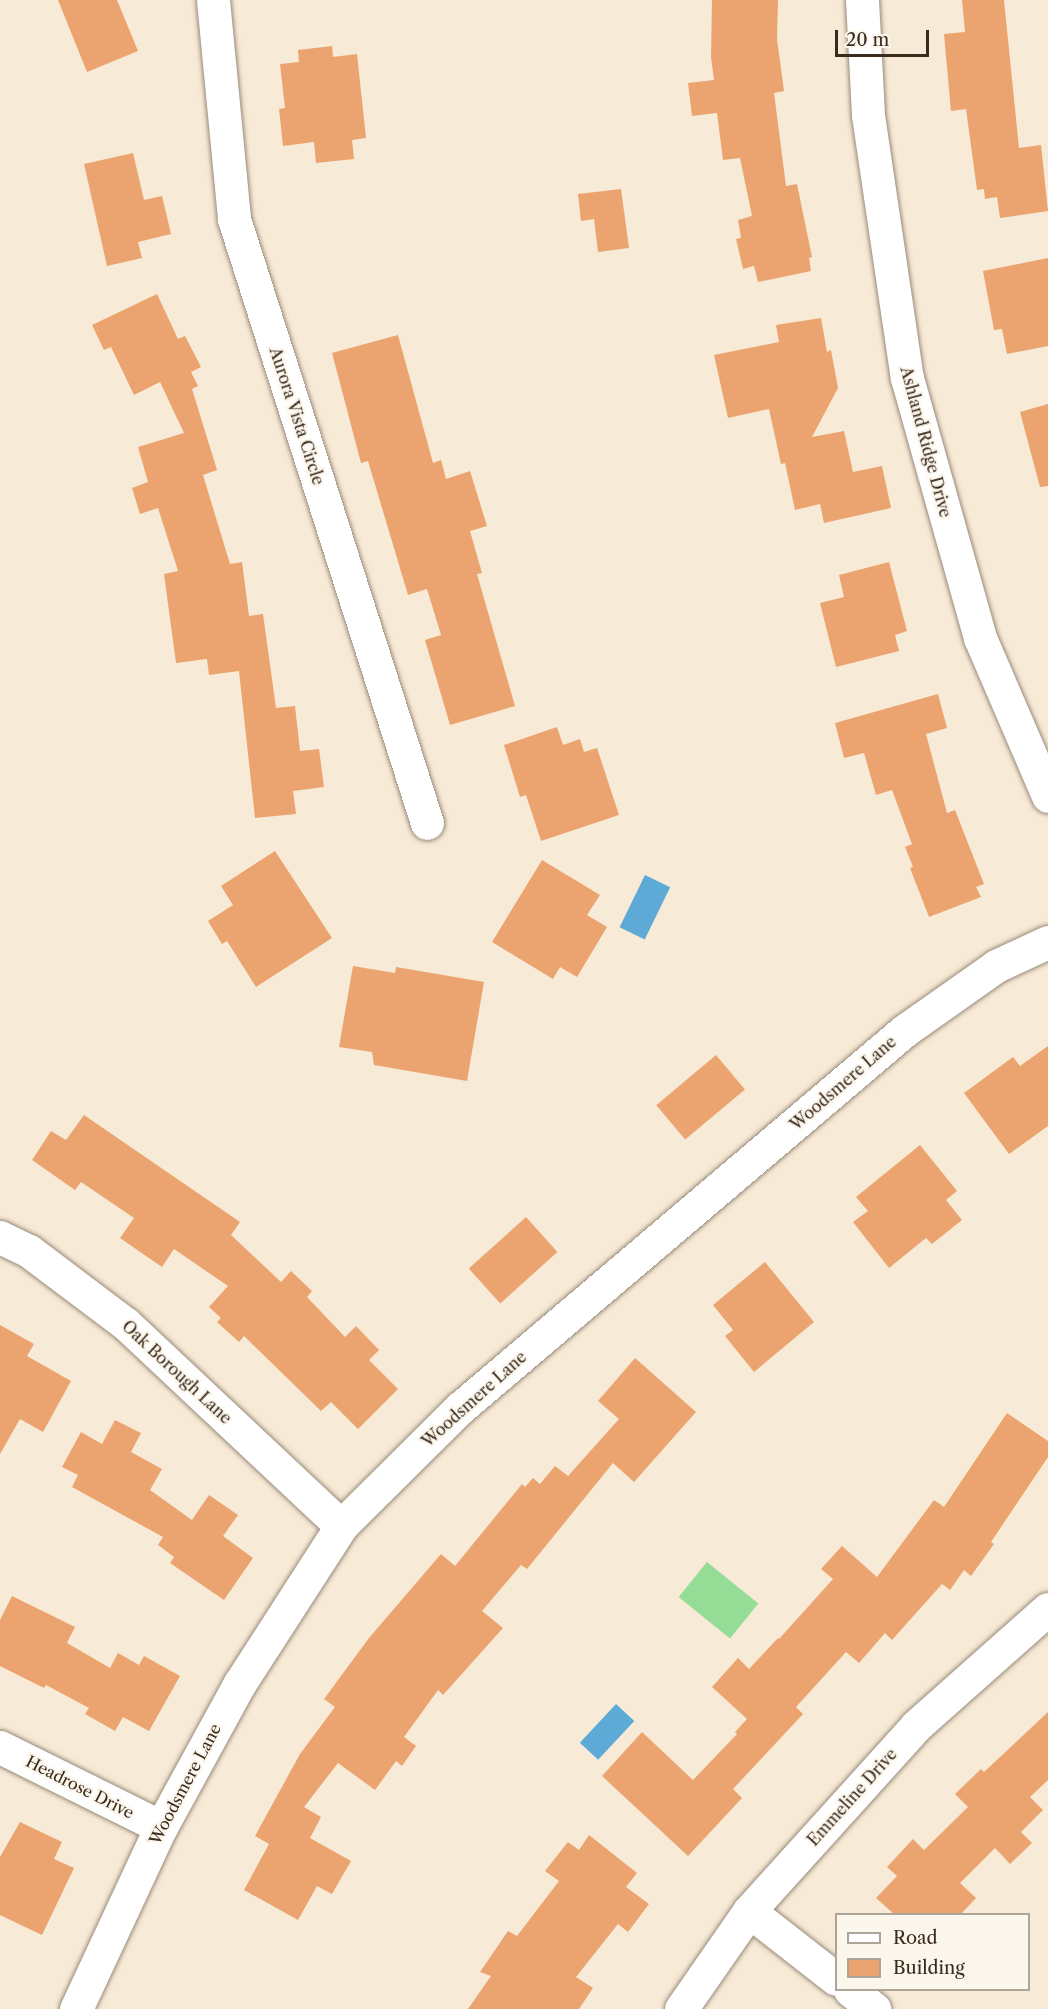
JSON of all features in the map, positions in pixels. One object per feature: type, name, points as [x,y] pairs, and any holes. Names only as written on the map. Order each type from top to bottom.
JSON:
[{"type":"street","name":"Aurora Vista Circle","points":[[213,0],[234,219],[427,823]]},
{"type":"street","name":"Ashland Ridge Drive","points":[[862,0],[868,115],[907,378],[980,638],[1048,796]]},
{"type":"street","name":"Woodsmere Lane","points":[[76,2009],[161,1827],[240,1683],[340,1526],[460,1408],[904,1031],[996,966],[1048,942]]},
{"type":"street","name":"Oak Borough Lane","points":[[0,1237],[29,1251],[126,1324],[340,1526]]},
{"type":"street","name":"Emmeline Drive","points":[[681,2009],[749,1911],[916,1726],[1048,1609]]},
{"type":"street","name":"Headrose Drive","points":[[0,1747],[161,1827]]},
{"type":"street","points":[[749,1911],[835,1977]]},
{"type":"street","points":[[852,1991],[874,2009]]},
{"type":"green space","points":[[707,1562],[758,1604],[730,1639],[679,1597]]},
{"type":"water","points":[[645,875],[670,887],[645,939],[620,927]]},
{"type":"water","points":[[616,1704],[634,1721],[598,1760],[580,1743]]},
{"type":"building","points":[[58,0],[117,0],[138,51],[87,72]]},
{"type":"building","points":[[712,0],[778,0],[777,39],[784,91],[774,93],[786,186],[797,184],[812,257],[809,258],[811,271],[758,282],[754,266],[743,269],[736,239],[741,238],[738,220],[752,216],[740,158],[723,160],[717,113],[692,116],[688,83],[714,80],[711,57]]},
{"type":"building","points":[[962,0],[1004,0],[1019,148],[1041,145],[1048,211],[1000,218],[997,197],[985,199],[984,189],[977,190],[966,109],[951,111],[944,34],[965,32]]},
{"type":"building","points":[[332,46],[333,57],[357,54],[366,138],[352,140],[354,159],[316,163],[314,142],[283,146],[279,109],[285,108],[280,64],[299,62],[298,50]]},
{"type":"building","points":[[133,153],[144,200],[162,196],[171,234],[138,242],[142,258],[107,266],[84,164]]},
{"type":"building","points":[[621,189],[629,248],[598,252],[594,219],[581,221],[578,194]]},
{"type":"building","points":[[1048,258],[1048,346],[1007,354],[1002,329],[994,330],[983,271]]},
{"type":"building","points":[[157,294],[178,339],[185,336],[201,367],[191,372],[198,386],[192,389],[217,470],[203,475],[230,564],[242,562],[249,616],[263,614],[276,708],[295,706],[300,751],[319,749],[324,787],[293,791],[296,814],[255,818],[239,671],[209,675],[207,659],[176,663],[164,574],[178,571],[158,508],[140,514],[132,488],[148,482],[138,447],[184,433],[160,382],[134,395],[111,347],[104,350],[92,325]]},
{"type":"building","points":[[821,318],[827,352],[831,350],[838,388],[812,437],[844,431],[853,472],[882,466],[891,508],[824,523],[820,504],[795,510],[785,463],[781,464],[769,409],[728,418],[714,355],[779,342],[776,325]]},
{"type":"building","points":[[398,335],[433,463],[441,460],[446,479],[470,471],[487,526],[470,531],[482,573],[477,574],[515,706],[450,725],[425,640],[441,635],[427,589],[408,595],[368,461],[361,463],[332,353]]},
{"type":"building","points":[[1048,404],[1048,486],[1040,487],[1020,412]]},
{"type":"building","points":[[889,562],[907,631],[895,635],[899,651],[836,667],[820,603],[844,597],[839,575]]},
{"type":"building","points":[[938,694],[947,728],[926,734],[947,813],[955,810],[984,884],[976,887],[981,897],[929,917],[910,868],[913,867],[905,847],[912,844],[892,790],[876,795],[864,753],[844,758],[835,723]]},
{"type":"building","points":[[557,727],[563,745],[580,739],[584,752],[597,748],[619,815],[541,841],[526,795],[520,797],[504,745]]},
{"type":"building","points":[[275,851],[332,938],[256,987],[227,941],[222,944],[208,921],[233,905],[221,886]]},
{"type":"building","points":[[542,860],[600,895],[587,915],[607,927],[577,977],[560,967],[553,979],[492,942]]},
{"type":"building","points":[[353,966],[395,973],[396,967],[484,982],[467,1081],[374,1065],[372,1052],[339,1047]]},
{"type":"building","points":[[1048,1046],[1048,1126],[1009,1154],[964,1093],[1013,1057],[1020,1066]]},
{"type":"building","points":[[716,1055],[745,1089],[685,1140],[656,1105]]},
{"type":"building","points":[[84,1115],[240,1222],[231,1235],[281,1282],[291,1271],[312,1291],[307,1297],[345,1337],[356,1326],[379,1350],[369,1360],[398,1389],[358,1429],[331,1402],[321,1411],[244,1336],[239,1342],[217,1322],[221,1318],[209,1307],[228,1286],[174,1249],[162,1267],[120,1238],[134,1218],[81,1182],[75,1190],[32,1160],[51,1131],[66,1140]]},
{"type":"building","points":[[920,1145],[957,1191],[946,1200],[962,1220],[932,1244],[926,1238],[889,1268],[853,1222],[868,1211],[856,1197]]},
{"type":"building","points":[[526,1217],[557,1252],[500,1303],[469,1269]]},
{"type":"building","points":[[765,1262],[814,1322],[754,1372],[725,1336],[733,1330],[713,1305]]},
{"type":"building","points":[[0,1325],[34,1344],[27,1356],[71,1381],[43,1432],[20,1419],[0,1454]]},
{"type":"building","points":[[635,1358],[696,1412],[634,1482],[613,1463],[527,1569],[521,1565],[482,1611],[503,1628],[443,1695],[438,1690],[404,1737],[416,1746],[402,1766],[396,1761],[375,1790],[338,1763],[304,1807],[321,1817],[310,1838],[351,1861],[332,1894],[317,1886],[298,1920],[244,1890],[269,1844],[255,1836],[300,1754],[335,1707],[324,1699],[369,1638],[441,1554],[455,1566],[522,1484],[525,1487],[533,1478],[540,1484],[555,1466],[568,1476],[619,1419],[598,1401]]},
{"type":"building","points":[[1007,1413],[1048,1441],[1048,1457],[991,1542],[994,1544],[971,1576],[964,1570],[950,1590],[942,1584],[892,1640],[885,1633],[859,1663],[846,1652],[796,1707],[803,1714],[733,1789],[742,1798],[688,1856],[602,1776],[642,1732],[693,1780],[737,1734],[735,1732],[747,1719],[712,1687],[738,1658],[749,1669],[779,1639],[833,1579],[821,1569],[842,1546],[877,1577],[934,1500],[944,1507]]},
{"type":"building","points":[[115,1420],[141,1433],[131,1452],[162,1469],[150,1490],[192,1520],[209,1495],[238,1515],[223,1536],[253,1558],[224,1600],[170,1563],[174,1557],[158,1545],[163,1537],[72,1487],[78,1475],[62,1467],[81,1432],[102,1444]]},
{"type":"building","points":[[12,1596],[75,1627],[67,1643],[110,1668],[118,1653],[139,1665],[144,1656],[180,1676],[149,1731],[123,1717],[115,1731],[85,1714],[89,1708],[46,1685],[44,1688],[0,1666],[0,1620]]},
{"type":"building","points":[[1048,1712],[1048,1780],[1030,1797],[1043,1810],[1021,1832],[1032,1843],[1010,1864],[995,1848],[960,1883],[976,1898],[962,1913],[893,1913],[876,1898],[897,1876],[887,1867],[913,1839],[924,1850],[968,1807],[955,1794],[981,1769],[984,1772]]},
{"type":"building","points":[[20,1822],[62,1842],[54,1859],[74,1868],[42,1935],[0,1915],[0,1857]]},
{"type":"building","points":[[589,1835],[637,1873],[626,1887],[649,1904],[628,1932],[618,1924],[576,1977],[593,1988],[579,2009],[468,2009],[491,1976],[480,1972],[508,1931],[517,1936],[559,1881],[545,1871],[568,1842],[579,1850]]}]
